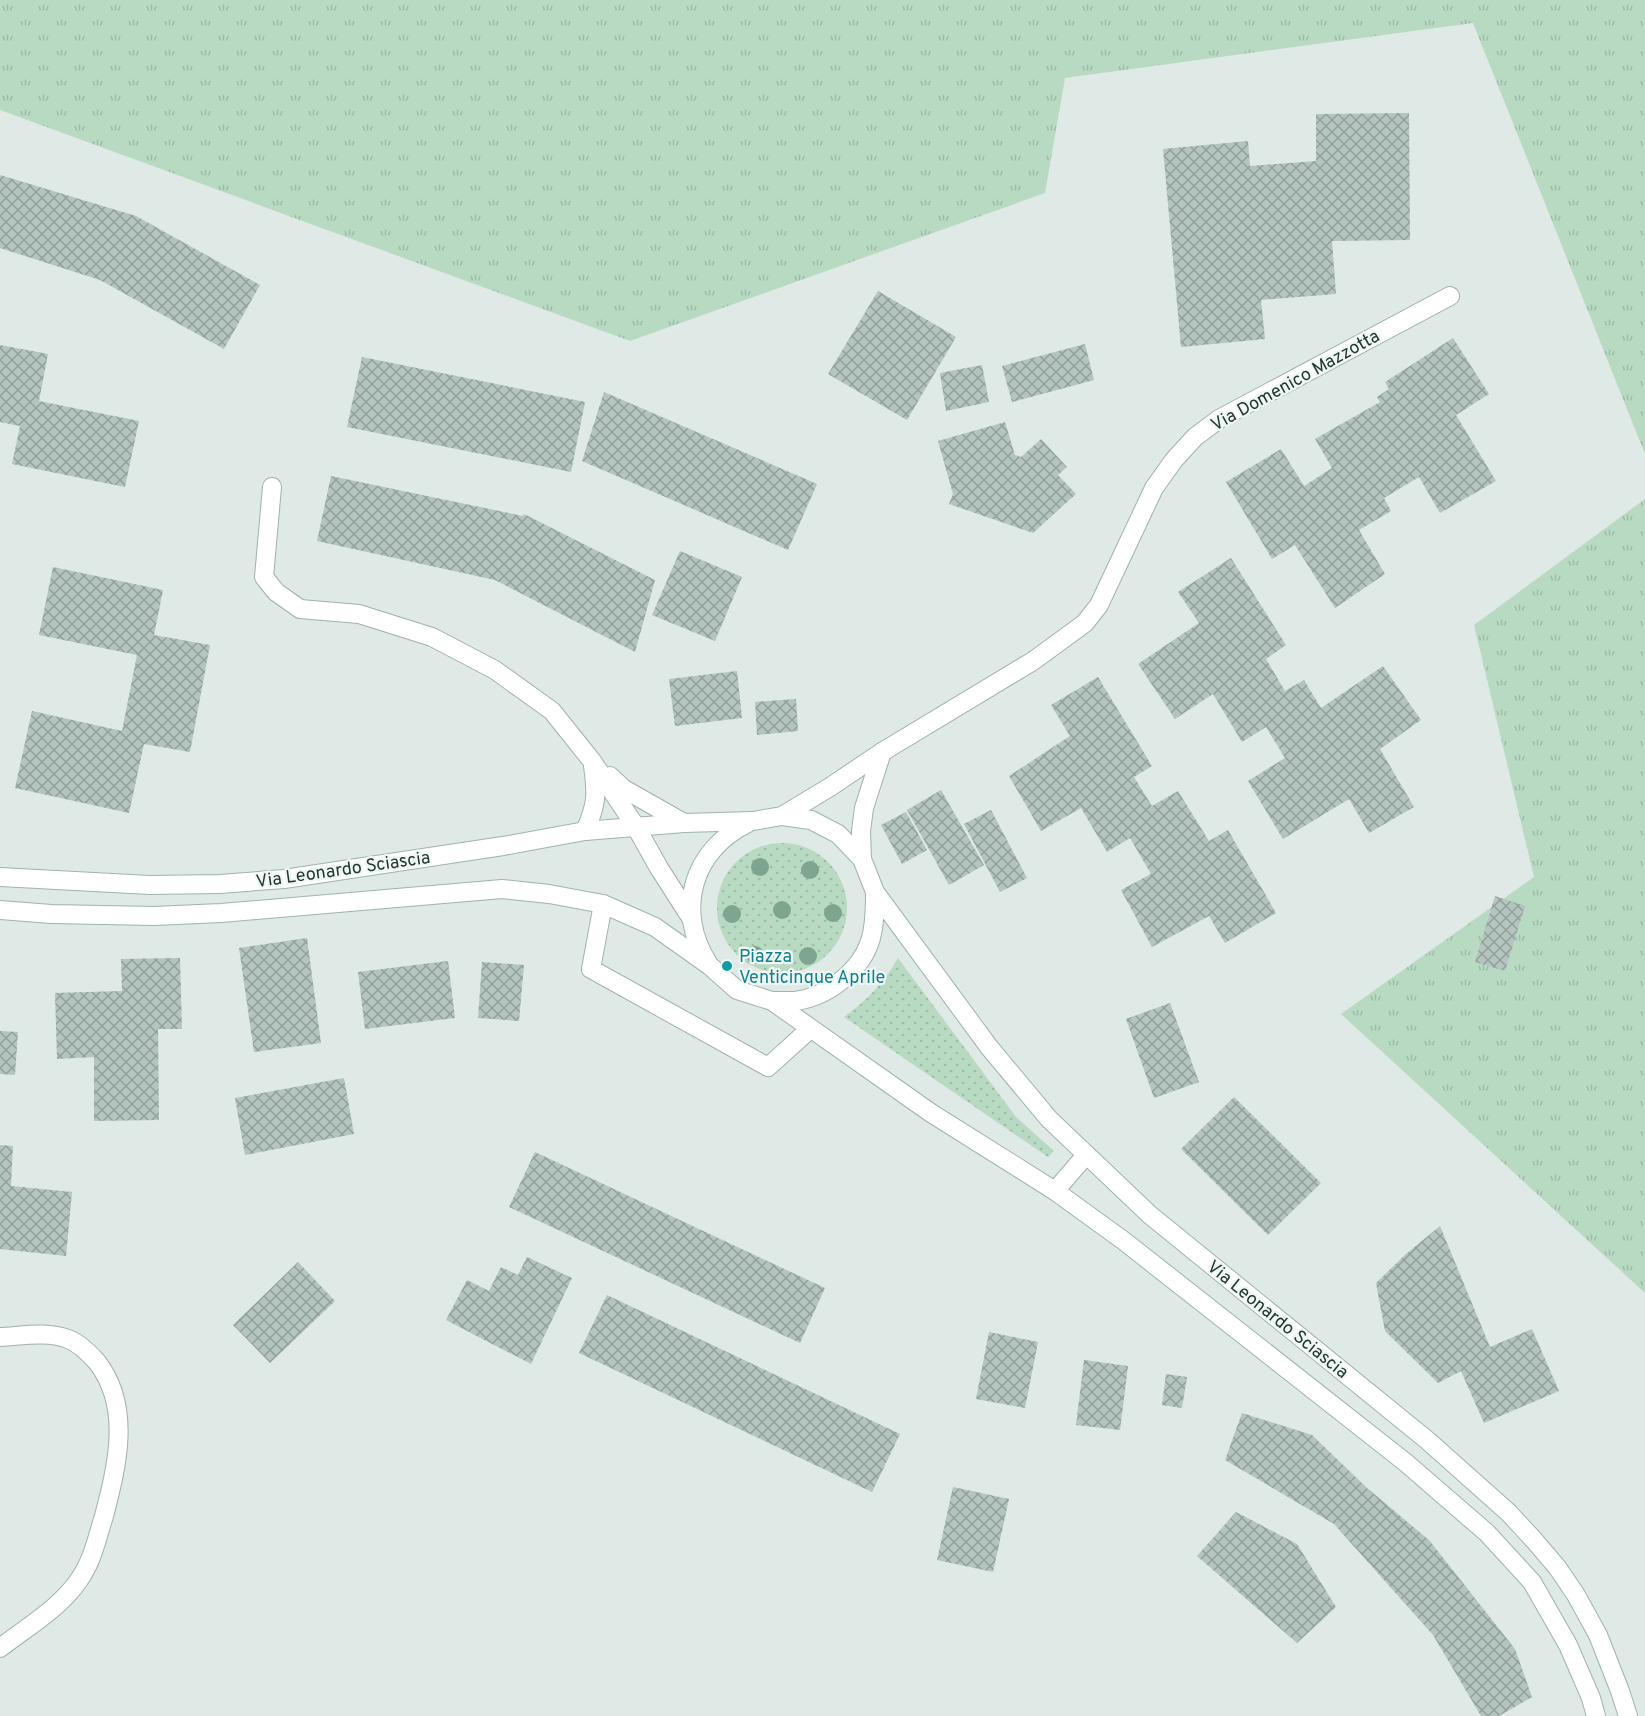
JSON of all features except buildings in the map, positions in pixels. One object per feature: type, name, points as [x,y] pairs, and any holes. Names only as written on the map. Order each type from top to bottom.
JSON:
[{"type":"street","name":"Via Domenico Mazzotta","points":[[782,816],[882,752],[1033,661],[1085,623],[1099,605],[1154,488],[1174,460],[1195,437],[1219,418],[1450,296]]},
{"type":"street","points":[[272,487],[264,578],[276,592],[300,609],[359,614],[432,637],[495,670],[552,711],[592,761],[636,827],[691,918]]},
{"type":"street","points":[[862,859],[838,834],[811,820],[782,816],[753,821],[737,828],[723,839],[701,867],[694,883],[691,918],[694,935],[701,952],[710,966],[737,990],[772,1001],[797,1000],[820,994],[842,981],[859,963],[870,941],[876,917],[875,892],[862,859],[861,831],[864,808],[882,752]]},
{"type":"street","points":[[592,761],[624,789],[684,823]]},
{"type":"street","points":[[585,831],[594,811],[597,793],[592,761]]},
{"type":"street","name":"Via Leonardo Sciascia","points":[[0,877],[150,885],[220,884],[284,879],[503,846],[585,831],[684,823],[753,821]]},
{"type":"street","name":"Via Leonardo Sciascia","points":[[0,910],[51,914],[143,916],[222,913],[502,889],[549,894],[597,903],[655,927],[710,966]]},
{"type":"street","name":"Via Leonardo Sciascia","points":[[875,892],[989,1047],[1049,1119],[1150,1215],[1427,1440],[1509,1513],[1557,1567],[1576,1595],[1598,1635],[1628,1716]]},
{"type":"street","points":[[597,903],[591,969],[768,1066],[810,1029]]},
{"type":"street","name":"Via Leonardo Sciascia","points":[[772,1001],[931,1113],[1055,1191],[1124,1241],[1405,1462],[1487,1533],[1532,1582],[1550,1609],[1591,1698],[1596,1716]]},
{"type":"street","points":[[1055,1191],[1086,1155]]},
{"type":"street","points":[[0,1337],[41,1335],[69,1339],[89,1352],[104,1371],[112,1391],[118,1415],[119,1442],[115,1472],[93,1555],[80,1578],[65,1598],[0,1648]]},
{"type":"green space","points":[[0,0],[1645,0],[1645,454],[1473,23],[1065,78],[1045,193],[630,341],[0,110]]},
{"type":"green space","points":[[1645,499],[1645,1293],[1341,1014],[1534,877],[1474,625]]},
{"type":"green space","points":[[782,843],[807,848],[828,862],[842,883],[847,908],[842,933],[828,954],[807,968],[782,973],[757,968],[736,954],[722,933],[717,908],[722,883],[736,862],[757,848]]},
{"type":"green space","points":[[898,958],[1016,1117],[1054,1151],[1048,1157],[844,1017],[874,990]]},
{"type":"place","name":"Piazza Venticinque Aprile","points":[[727,966]]}]
